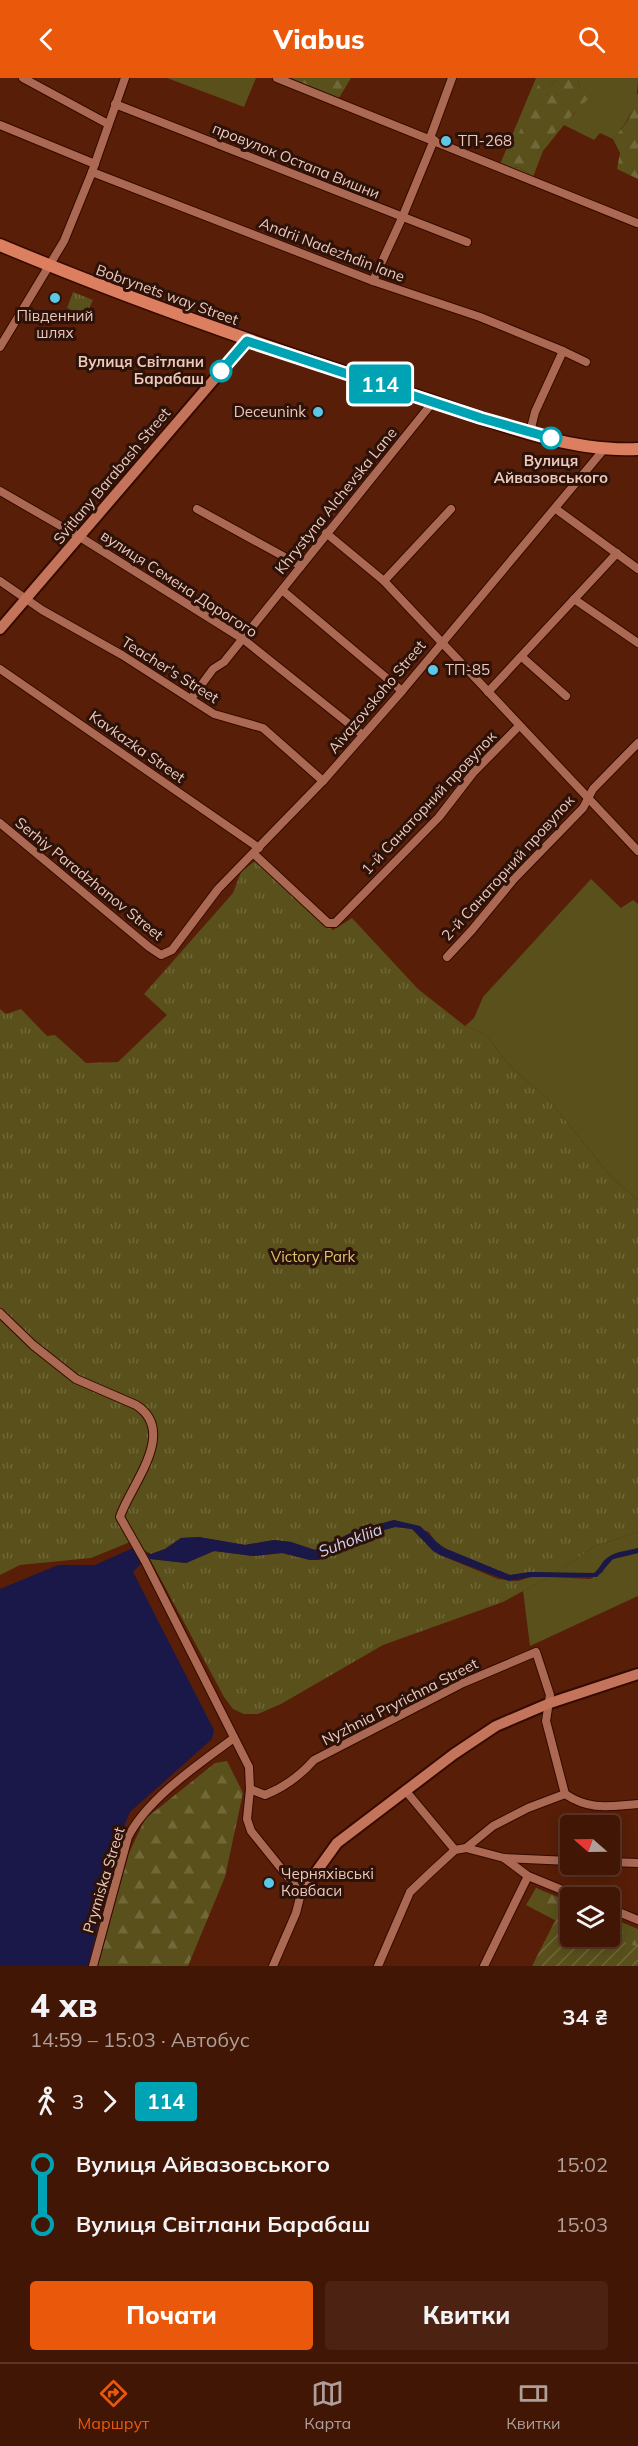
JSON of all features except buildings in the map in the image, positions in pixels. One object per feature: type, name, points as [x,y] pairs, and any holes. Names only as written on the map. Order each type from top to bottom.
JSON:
[{"type":"main road","name":"Bobrynets way Street","points":[[0,245],[49,266],[247,341],[433,402],[530,432],[605,448],[638,450]]},
{"type":"street","points":[[23,78],[108,124]]},
{"type":"street","points":[[0,347],[64,241],[125,78]]},
{"type":"street","points":[[277,78],[637,224]]},
{"type":"street","points":[[373,281],[402,218],[452,78]]},
{"type":"street","name":"провулок Остапа Вишни","points":[[115,104],[467,242]]},
{"type":"street","name":"Andrii Nadezhdin lane","points":[[0,125],[93,168],[373,281],[480,317],[586,362]]},
{"type":"street","name":"Svitlany Barabash Street","points":[[0,629],[247,341]]},
{"type":"street","points":[[530,432],[535,412],[563,351]]},
{"type":"street","name":"Khrystyna Alchevska Lane","points":[[191,699],[213,669],[224,662],[243,639],[433,402]]},
{"type":"street","name":"Aivazovskoho Street","points":[[161,955],[172,950],[218,889],[323,781],[402,691],[605,448]]},
{"type":"street","name":"вулиця Семена Дорогого","points":[[0,491],[80,537],[243,639],[363,735]]},
{"type":"street","points":[[197,509],[302,566]]},
{"type":"street","points":[[384,581],[451,509]]},
{"type":"street","points":[[555,509],[638,568]]},
{"type":"street","points":[[326,533],[384,581],[438,636],[519,726],[638,851]]},
{"type":"street","points":[[488,692],[617,553]]},
{"type":"street","name":"Teacher's Street","points":[[0,581],[42,610],[122,655],[214,714],[263,728],[323,781]]},
{"type":"street","name":"Khrystyna Alchevska Lane","points":[[282,590],[402,691]]},
{"type":"street","points":[[574,599],[638,643]]},
{"type":"street","points":[[522,657],[566,696]]},
{"type":"street","name":"Kavkazka Street","points":[[0,669],[256,851],[328,923],[335,923]]},
{"type":"street","name":"1-й Санаторний провулок","points":[[335,923],[439,816],[473,773],[519,726]]},
{"type":"street","name":"2-й Санаторний провулок","points":[[447,957],[514,879],[583,808],[593,789],[638,743]]},
{"type":"street","name":"Serhiy Paradzhanov Street","points":[[0,823],[161,955]]},
{"type":"street","points":[[0,1313],[33,1345],[76,1379],[136,1405],[144,1410],[148,1417],[152,1432],[148,1459],[120,1517],[135,1541],[249,1767],[250,1789],[247,1819],[251,1832],[301,1893]]},
{"type":"street","name":"Nyzhnia Pryrichna Street","points":[[250,1789],[265,1795],[276,1791],[303,1773],[314,1760],[463,1683],[536,1652],[550,1695],[550,1703]]},
{"type":"street","points":[[273,1966],[296,1913],[301,1893],[337,1843],[405,1790],[496,1726],[550,1703],[638,1674]]},
{"type":"street","points":[[550,1703],[546,1720],[565,1794],[577,1802],[592,1806],[638,1804]]},
{"type":"street","name":"Prymiska Street","points":[[93,1966],[128,1837],[136,1822],[174,1786],[234,1738]]},
{"type":"street","points":[[405,1790],[455,1850]]},
{"type":"street","points":[[466,1848],[493,1826],[528,1808],[565,1794]]},
{"type":"street","points":[[378,1966],[410,1892],[455,1850],[466,1848],[504,1858],[560,1861]]},
{"type":"street","points":[[504,1858],[528,1876],[560,1889]]},
{"type":"street","points":[[620,1862],[638,1863]]},
{"type":"street","points":[[484,1966],[528,1876]]},
{"type":"street","points":[[620,1913],[638,1920]]},
{"type":"green space","points":[[167,78],[256,78],[244,107]]},
{"type":"green space","points":[[290,78],[351,78],[339,98]]},
{"type":"green space","points":[[536,78],[558,78],[550,86],[506,166],[520,168],[531,175],[540,148],[575,113],[580,90],[578,78],[638,78],[632,111],[613,139],[600,133],[594,140],[564,125],[543,151],[530,185],[498,169]]},
{"type":"green space","points":[[558,78],[578,78],[580,90],[588,99],[540,148],[532,176],[520,168],[506,166],[538,85],[550,86]]},
{"type":"green space","points":[[637,94],[638,179],[617,169],[620,153],[613,139],[629,117],[632,102]]},
{"type":"green space","points":[[73,292],[93,300],[86,316],[67,308]]},
{"type":"green space","name":"Victory Park","points":[[255,861],[333,930],[352,918],[418,989],[465,1026],[485,1034],[511,1067],[550,1101],[612,1178],[638,1200],[638,1532],[595,1546],[556,1573],[530,1572],[510,1575],[451,1552],[435,1541],[429,1532],[394,1520],[357,1530],[315,1550],[291,1542],[274,1540],[245,1545],[199,1537],[181,1538],[165,1549],[151,1554],[130,1542],[91,1558],[20,1565],[0,1575],[0,1009],[6,1014],[21,1009],[47,1036],[55,1035],[86,1063],[118,1062],[167,1015],[144,994],[233,893],[241,872]]},
{"type":"green space","points":[[591,879],[621,908],[633,900],[638,904],[638,1200],[612,1178],[550,1101],[511,1067],[485,1034],[465,1026],[474,1018],[483,997]]},
{"type":"green space","points":[[395,1527],[412,1529],[440,1555],[498,1579],[518,1581],[531,1577],[549,1577],[503,1602],[383,1645],[281,1704],[258,1714],[244,1714],[233,1709],[224,1697],[150,1559],[186,1563],[214,1551],[253,1556],[282,1553],[310,1560],[342,1548],[358,1537]]},
{"type":"green space","points":[[638,1532],[638,1548],[607,1558],[599,1570],[594,1573],[556,1573],[595,1546]]},
{"type":"green space","points":[[638,1553],[638,1596],[530,1646],[523,1591],[549,1577],[590,1579],[603,1572],[606,1564],[613,1559]]},
{"type":"green space","points":[[227,1761],[243,1793],[225,1877],[188,1966],[98,1966],[129,1853],[145,1819],[215,1763]]},
{"type":"green space","points":[[536,1888],[560,1898],[560,1923],[526,1905]]},
{"type":"green space","points":[[557,1917],[560,1918],[560,1947],[620,1947],[620,1940],[638,1947],[638,1966],[532,1966]]},
{"type":"green space","points":[[620,1922],[638,1929],[638,1954],[620,1943]]},
{"type":"water","name":"Suhokliia","points":[[394,1520],[420,1526],[442,1547],[510,1575],[530,1572],[594,1573],[605,1560],[614,1554],[638,1548],[638,1553],[613,1559],[597,1577],[531,1577],[509,1581],[440,1555],[433,1551],[412,1529],[395,1527],[358,1537],[319,1560],[282,1553],[253,1556],[214,1551],[186,1563],[150,1559],[147,1553],[151,1554],[165,1549],[181,1538],[199,1537],[245,1545],[274,1540],[291,1542],[315,1550],[357,1530]]},
{"type":"water","points":[[133,1548],[141,1564],[133,1572],[214,1730],[212,1739],[130,1812],[120,1836],[88,1966],[0,1966],[0,1589],[58,1565],[95,1565]]},
{"type":"bus line","name":"114","points":[[221,371],[247,341],[481,418],[551,438]]},
{"type":"place","name":"ТП-268","points":[[446,141]]},
{"type":"place","name":"Південний шлях","points":[[55,298]]},
{"type":"place","name":"Вулиця Світлани Барабаш","points":[[221,371]]},
{"type":"place","name":"Deceunink","points":[[318,412]]},
{"type":"place","name":"Вулиця Айвазовського","points":[[551,438]]},
{"type":"place","name":"ТП-85","points":[[433,670]]},
{"type":"place","name":"Черняхівські Ковбаси","points":[[269,1883]]}]
